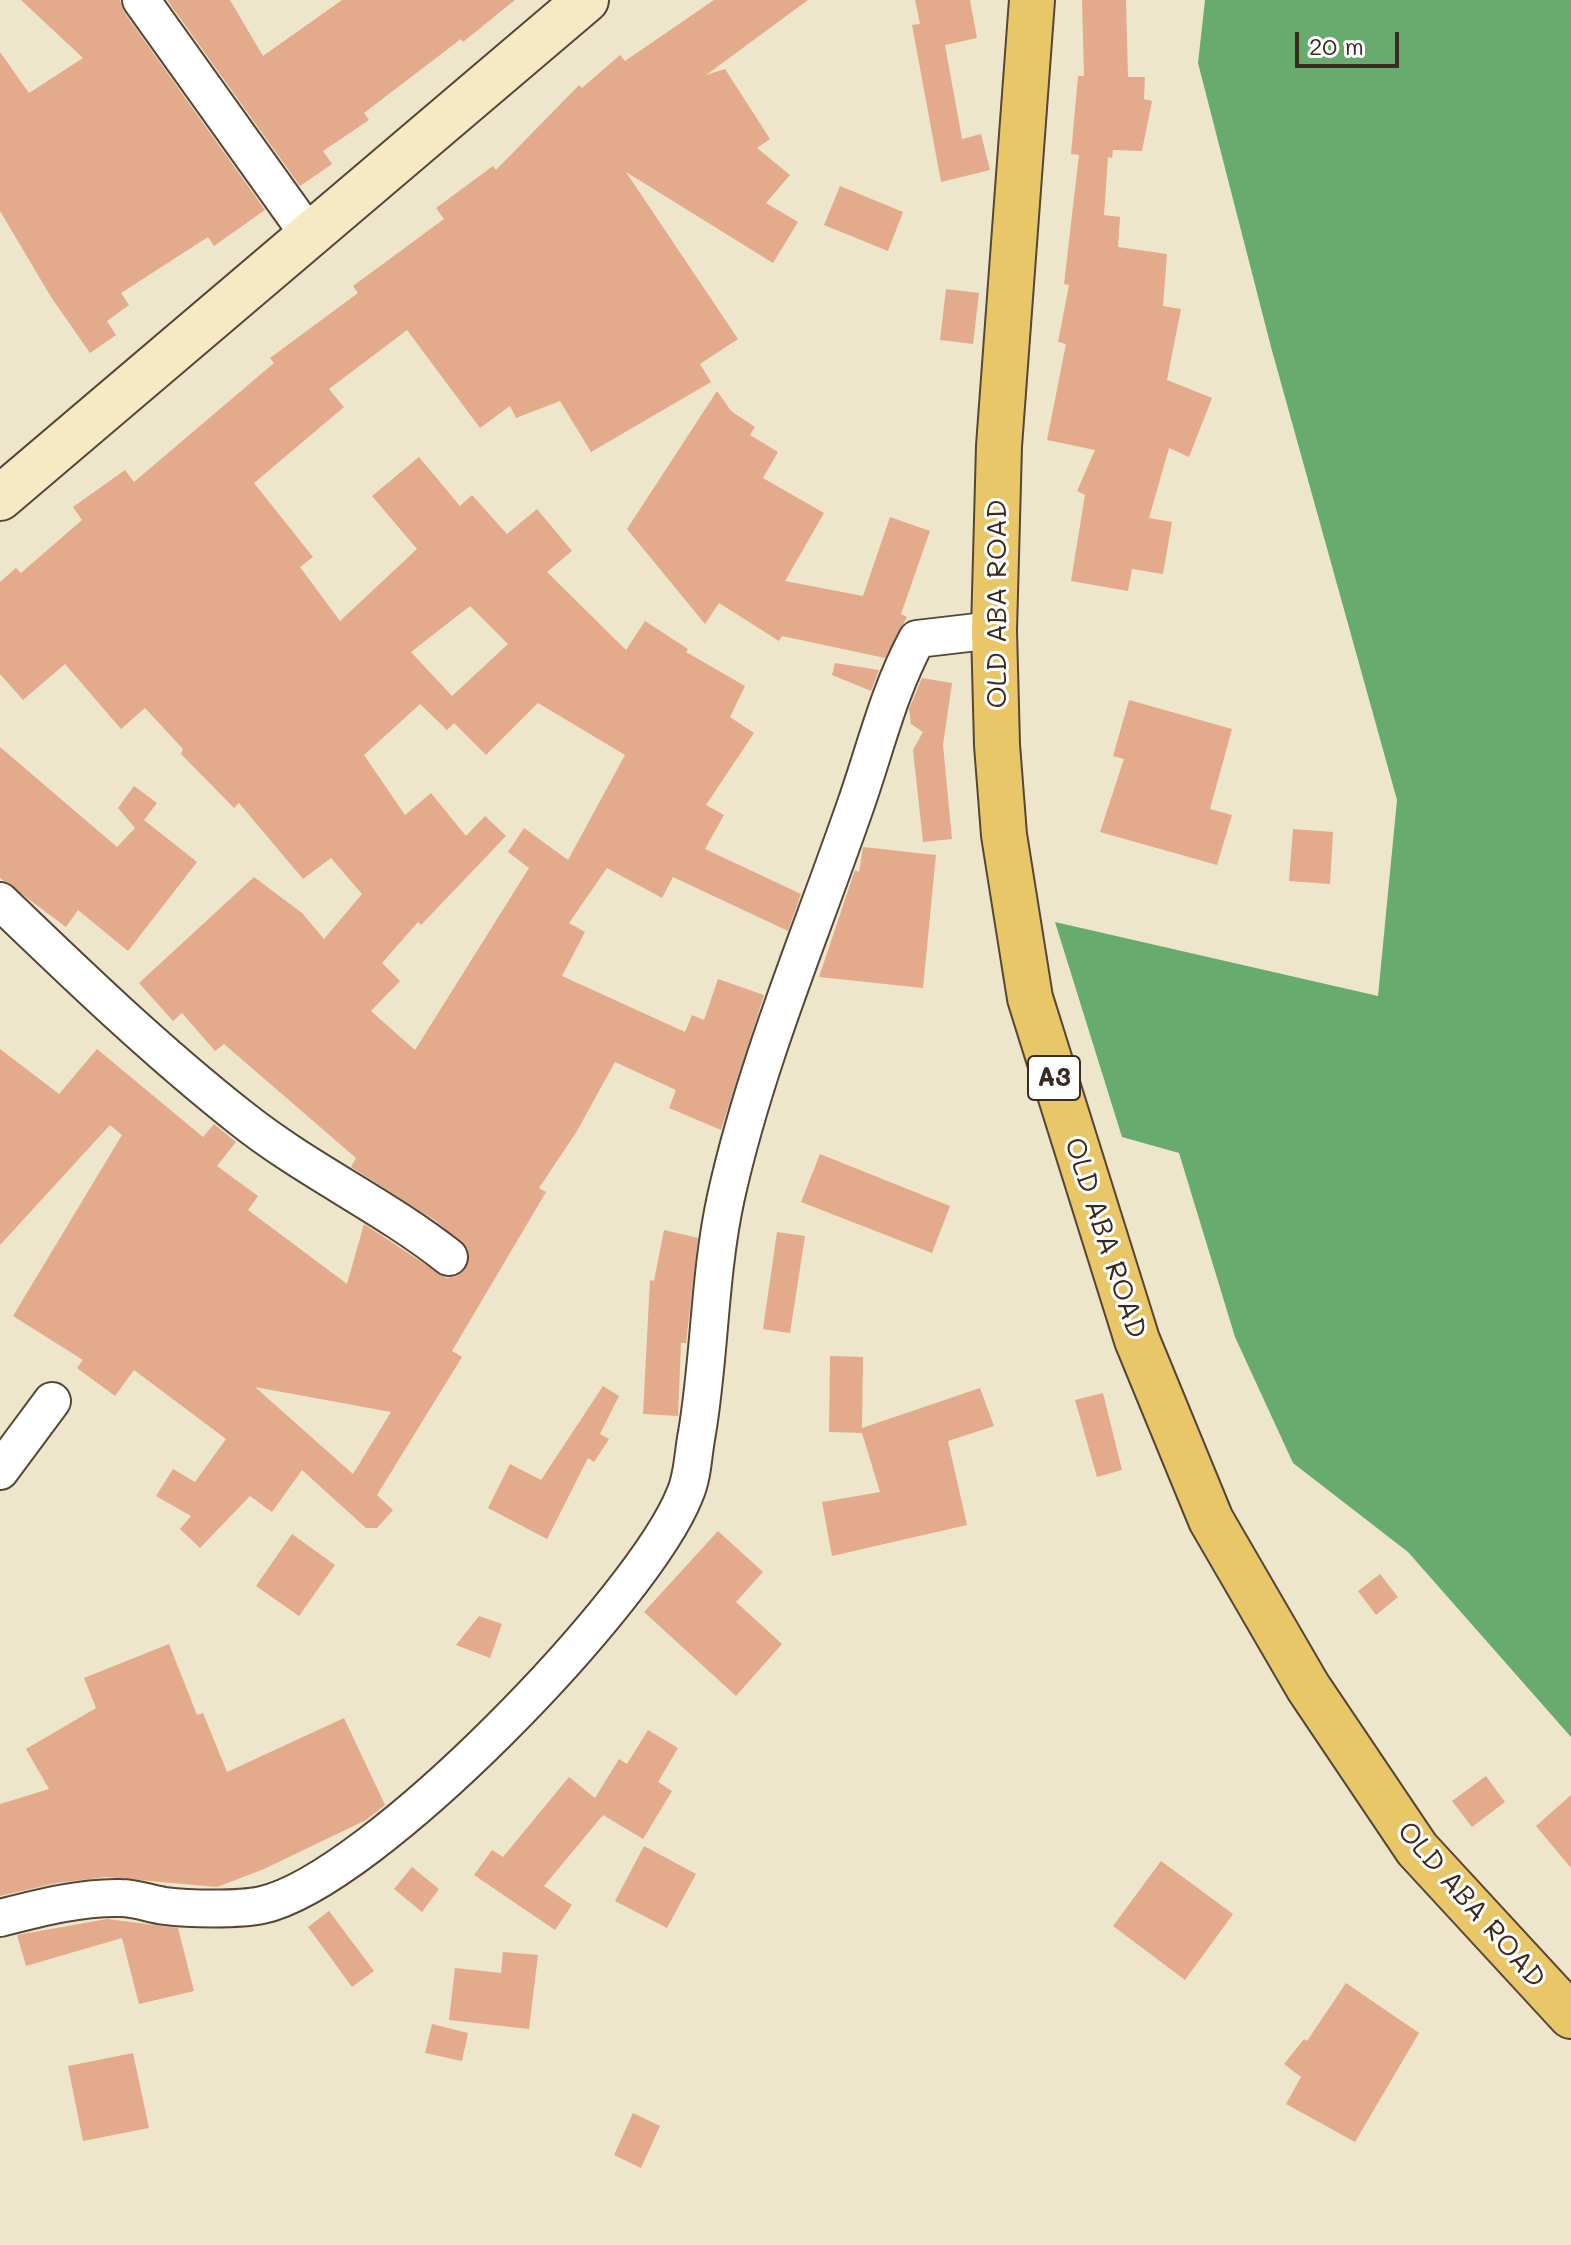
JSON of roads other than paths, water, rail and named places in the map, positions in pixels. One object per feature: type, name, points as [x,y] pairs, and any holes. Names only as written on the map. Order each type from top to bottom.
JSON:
[{"type":"main road","points":[[0,498],[586,0]]},
{"type":"main road","name":"OLD ABA ROAD","points":[[1032,0],[999,446],[994,630],[997,745],[1004,835],[1030,998],[1137,1340],[1211,1520],[1308,1687],[1417,1849],[1571,2016]]},
{"type":"street","points":[[141,0],[309,235]]},
{"type":"street","points":[[0,1918],[84,1901],[124,1898],[168,1906],[261,1906],[309,1886],[384,1833],[462,1766],[562,1664],[654,1553],[687,1492],[705,1383],[726,1199],[773,1035],[857,802],[893,683],[917,639],[994,630]]},
{"type":"street","points":[[0,901],[117,1011],[242,1120],[412,1227],[449,1257]]},
{"type":"street","points":[[0,1471],[52,1401]]}]
